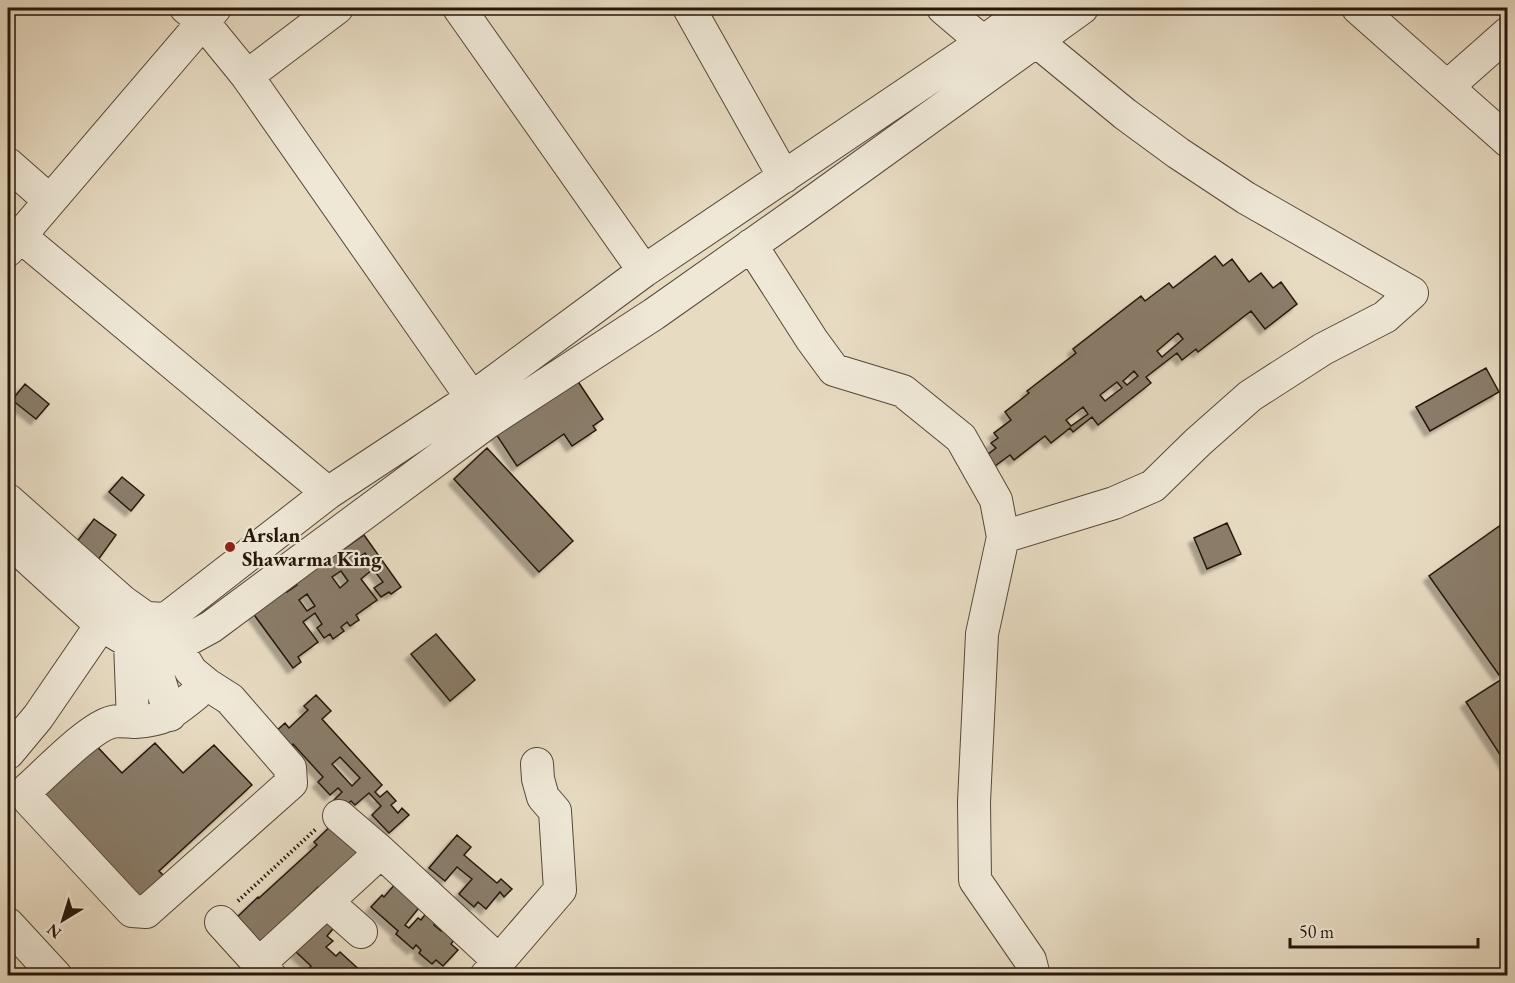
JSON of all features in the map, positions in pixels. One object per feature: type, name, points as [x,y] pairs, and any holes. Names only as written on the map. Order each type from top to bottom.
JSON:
[{"type":"street","points":[[247,76],[337,8]]},
{"type":"street","points":[[459,8],[644,271]]},
{"type":"street","points":[[689,8],[784,177]]},
{"type":"street","points":[[943,8],[983,42]]},
{"type":"street","points":[[8,500],[122,601],[147,618],[166,619],[328,493],[472,398],[644,271],[935,75],[1030,8]]},
{"type":"street","points":[[152,645],[211,627],[488,422],[654,314],[1082,8]]},
{"type":"street","points":[[1358,8],[1508,141]]},
{"type":"street","points":[[328,493],[14,243],[201,12],[472,398]]},
{"type":"street","points":[[1447,87],[1508,33]]},
{"type":"street","points":[[1003,537],[1114,503],[1153,486],[1250,396],[1323,349],[1385,317],[1412,293],[1246,198],[1178,153],[1125,114],[1035,40]]},
{"type":"street","points":[[935,75],[955,98]]},
{"type":"street","points":[[8,164],[50,201]]},
{"type":"street","points":[[751,245],[834,370],[903,391],[961,438],[996,500],[1003,537],[982,634],[974,802],[975,880],[1030,960],[1034,975]]},
{"type":"street","points":[[549,341],[567,370]]},
{"type":"street","points":[[8,540],[101,625],[152,645],[230,699],[290,768],[291,783],[147,912],[132,911],[29,800],[29,788],[92,731],[112,722],[156,720],[170,715],[196,694]]},
{"type":"street","points":[[8,753],[38,717],[101,625],[122,601]]},
{"type":"street","points":[[152,645],[170,715]]},
{"type":"street","points":[[133,722],[152,645]]},
{"type":"street","points":[[339,816],[381,852],[492,968],[561,890],[555,811],[543,797],[537,764]]},
{"type":"street","points":[[221,922],[265,970],[327,902],[381,852]]},
{"type":"street","points":[[327,902],[361,932]]},
{"type":"street","points":[[8,924],[56,975]]},
{"type":"path","points":[[221,922],[221,916],[329,817],[339,816]]},
{"type":"building","points":[[1215,256],[1223,266],[1232,259],[1249,282],[1261,273],[1273,288],[1281,282],[1297,304],[1265,329],[1251,311],[1198,352],[1196,349],[1182,360],[1177,353],[1146,377],[1151,383],[1098,425],[1092,417],[1073,432],[1070,428],[1051,443],[1045,436],[1014,460],[1010,455],[995,466],[987,455],[996,448],[991,443],[998,438],[994,433],[1011,420],[1005,412],[1029,393],[1027,391],[1076,353],[1073,349],[1141,296],[1145,301],[1169,283],[1173,288]],"holes":[[[1178,333],[1183,339],[1162,357],[1157,351]],[[1134,371],[1138,376],[1127,385],[1123,381]],[[1117,382],[1122,388],[1105,401],[1100,395]],[[1083,407],[1088,414],[1071,426],[1066,420]]]},
{"type":"building","points":[[1486,368],[1499,392],[1430,431],[1416,407]]},
{"type":"building","points":[[577,380],[603,419],[593,426],[596,430],[572,446],[564,434],[517,466],[496,434]]},
{"type":"building","points":[[25,384],[49,404],[36,419],[12,400]]},
{"type":"building","points":[[487,448],[573,541],[539,572],[454,479]]},
{"type":"building","points":[[122,477],[144,495],[131,511],[109,492]]},
{"type":"building","points":[[94,519],[116,535],[98,560],[76,543]]},
{"type":"building","points":[[1505,522],[1508,526],[1508,669],[1499,675],[1429,576]]},
{"type":"building","points":[[1227,523],[1241,554],[1207,569],[1194,538]]},
{"type":"building","points":[[364,535],[401,587],[381,597],[374,588],[383,582],[373,569],[361,579],[377,600],[356,615],[359,620],[350,626],[347,622],[341,627],[344,631],[333,639],[330,634],[324,638],[317,628],[322,624],[315,613],[303,622],[318,642],[298,657],[301,662],[293,668],[252,612],[284,588],[287,592],[297,585],[294,582],[318,564],[321,567],[329,561],[327,558],[343,546],[345,548]],"holes":[[[365,553],[372,563],[365,568],[358,558]],[[341,571],[348,581],[340,588],[332,577]],[[307,594],[315,606],[307,611],[299,600]]]},
{"type":"building","points":[[436,634],[475,680],[450,701],[411,654]]},
{"type":"building","points":[[1508,675],[1508,767],[1466,702]]},
{"type":"building","points":[[316,695],[331,711],[322,719],[382,785],[375,792],[380,797],[387,791],[396,801],[391,805],[398,813],[402,808],[409,815],[389,833],[372,815],[381,806],[369,793],[355,805],[351,801],[346,805],[338,805],[334,800],[342,792],[338,788],[330,795],[318,782],[323,777],[293,744],[288,749],[274,733],[285,723],[289,728],[308,710],[304,706]],"holes":[[[340,757],[360,778],[352,786],[332,764]]]},
{"type":"building","points":[[90,739],[122,773],[155,743],[183,773],[214,745],[252,785],[159,871],[165,877],[136,904],[32,793]]},
{"type":"building","points":[[337,820],[342,838],[352,848],[358,842],[367,852],[323,893],[318,887],[289,915],[294,919],[259,952],[231,923],[317,845],[314,842]]},
{"type":"building","points":[[457,835],[471,847],[464,855],[497,883],[501,879],[512,889],[504,897],[500,892],[486,909],[478,902],[474,907],[459,894],[472,879],[457,867],[445,881],[429,868]]},
{"type":"building","points":[[396,883],[422,904],[405,925],[409,928],[418,918],[421,920],[427,912],[437,920],[434,925],[441,931],[446,924],[454,940],[451,944],[458,950],[443,966],[436,960],[432,964],[419,953],[421,950],[416,945],[413,949],[396,934],[398,931],[371,907]]},
{"type":"building","points":[[327,915],[337,924],[327,936],[333,941],[326,947],[336,956],[340,952],[363,973],[361,976],[303,976],[311,966],[295,951]]},
{"type":"place","name":"Arslan Shawarma King","points":[[230,547]]}]
